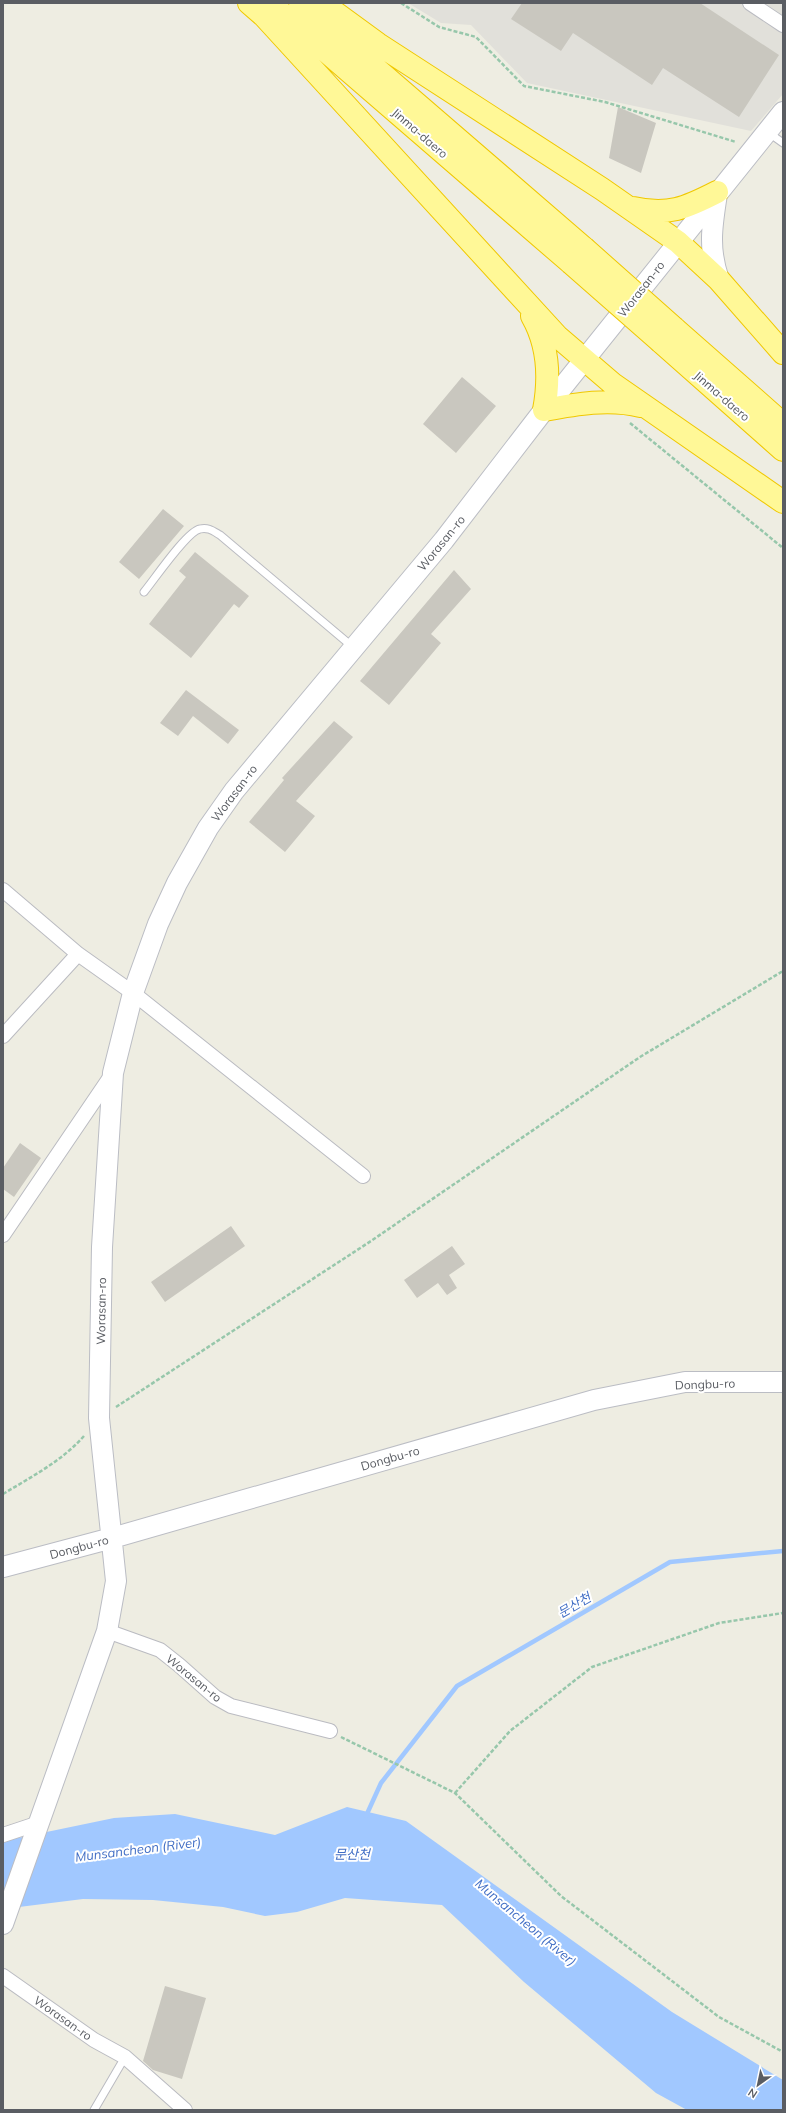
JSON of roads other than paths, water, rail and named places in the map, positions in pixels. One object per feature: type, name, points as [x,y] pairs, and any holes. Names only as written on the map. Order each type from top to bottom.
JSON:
[{"type":"highway","points":[[249,3],[264,16],[368,128],[557,336],[613,384],[783,502]]},
{"type":"highway","name":"Jinma-daero","points":[[270,3],[577,256]]},
{"type":"highway","name":"Jinma-daero","points":[[300,3],[577,256]]},
{"type":"highway","points":[[322,3],[378,44],[629,208],[678,242],[719,280],[783,353]]},
{"type":"highway","points":[[629,208],[645,211],[668,212],[692,205],[717,192]]},
{"type":"highway","points":[[577,256],[667,335]]},
{"type":"highway","points":[[519,294],[533,318],[542,340],[548,372],[548,391],[544,410],[596,402],[615,402],[646,407]]},
{"type":"highway","name":"Jinma-daero","points":[[667,335],[783,424]]},
{"type":"highway","name":"Jinma-daero","points":[[667,335],[783,450]]},
{"type":"main road","name":"Worasan-ro","points":[[4,1919],[107,1631],[116,1581],[99,1418],[102,1247],[113,1073],[133,993],[158,924],[177,883],[208,828],[234,791],[444,540],[544,410],[717,192],[783,112]]},
{"type":"main road","points":[[717,192],[711,239],[713,264],[719,280]]},
{"type":"main road","name":"Dongbu-ro","points":[[3,1567],[112,1538],[594,1400],[685,1382],[783,1382]]},
{"type":"street","points":[[750,3],[783,25]]},
{"type":"street","points":[[3,890],[78,954],[133,993],[363,1176]]},
{"type":"street","points":[[3,1036],[78,954]]},
{"type":"street","points":[[3,1235],[113,1073]]},
{"type":"street","name":"Worasan-ro","points":[[107,1631],[160,1650],[215,1697],[231,1706],[330,1731]]},
{"type":"street","points":[[3,1835],[39,1823]]},
{"type":"street","name":"Worasan-ro","points":[[3,1976],[94,2040],[125,2058],[185,2110]]},
{"type":"lane","points":[[768,131],[783,143]]},
{"type":"lane","points":[[144,592],[187,537],[198,529],[208,528],[220,535],[354,648]]},
{"type":"lane","points":[[94,2110],[125,2058]]},
{"type":"water","name":"문산천","points":[[347,1807],[406,1821],[672,2012],[783,2080],[783,2110],[687,2110],[656,2093],[524,1982],[442,1905],[345,1898],[297,1912],[265,1916],[223,1907],[153,1900],[83,1899],[3,1909],[3,1843],[8,1840],[114,1818],[175,1814],[275,1835]]},
{"type":"waterway","name":"문산천","points":[[366,1816],[381,1783],[457,1686],[670,1562],[783,1551]]},
{"type":"water label","name":"Munsancheon (River)","points":[[138,1849]]},
{"type":"water label","name":"Munsancheon (River)","points":[[526,1922]]}]
